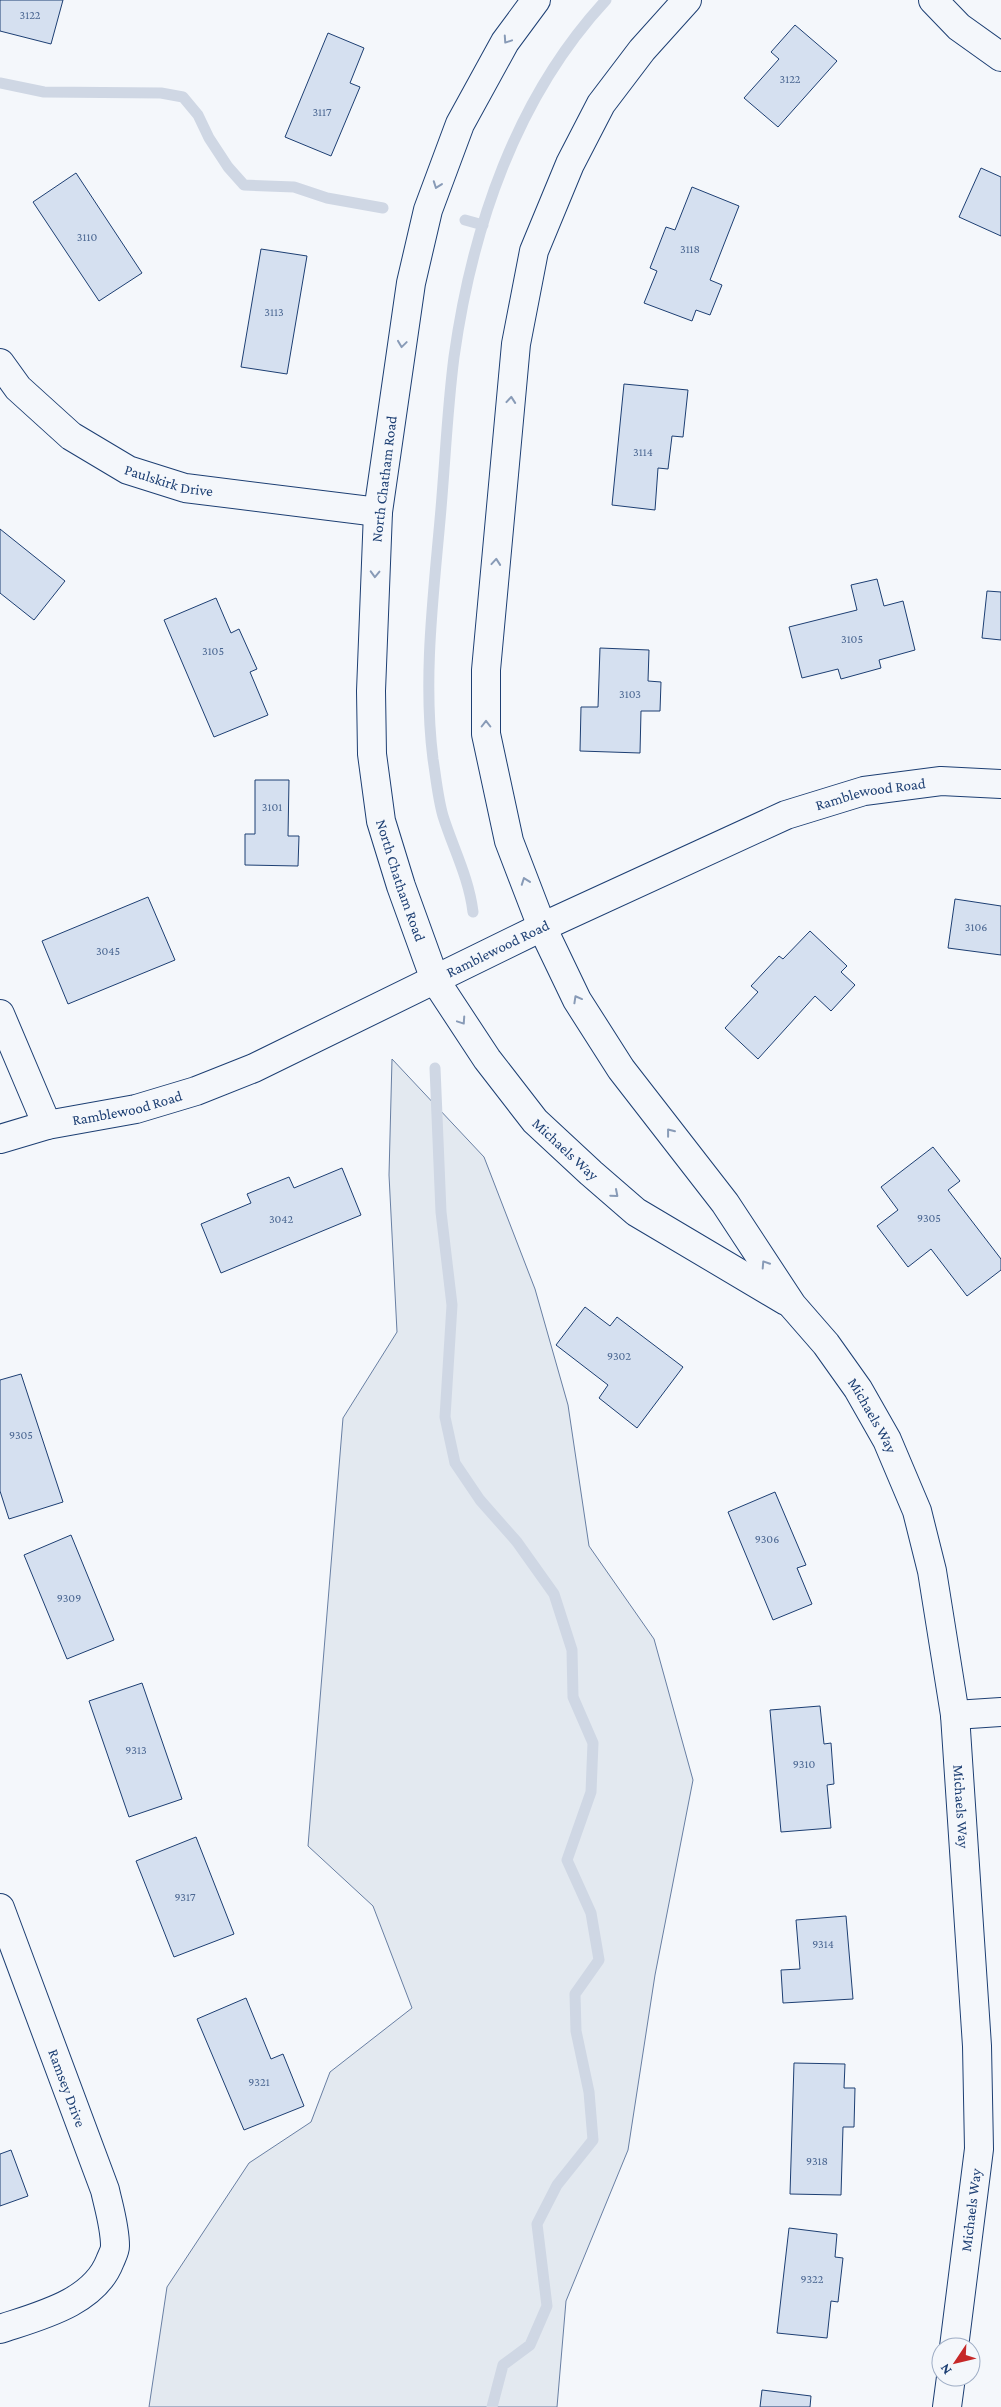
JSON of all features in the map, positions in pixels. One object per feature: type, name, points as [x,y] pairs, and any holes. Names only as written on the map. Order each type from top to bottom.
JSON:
[{"type":"street","name":"North Chatham Road","points":[[435,980],[401,886],[381,821],[372,754],[371,691],[378,512],[410,283],[428,210],[460,124],[505,42],[536,0]]},
{"type":"street","points":[[542,927],[509,841],[486,734],[486,670],[516,344],[534,251],[570,164],[601,104],[642,50],[687,0]]},
{"type":"street","points":[[933,0],[960,27],[1001,57]]},
{"type":"street","name":"Paulskirk Drive","points":[[0,363],[18,388],[71,436],[128,470],[185,488],[378,512]]},
{"type":"street","name":"Ramblewood Road","points":[[0,1139],[47,1125],[136,1109],[196,1091],[254,1068],[542,927],[786,815],[864,791],[941,781],[1001,784]]},
{"type":"street","name":"Michaels Way","points":[[542,927],[577,1000],[621,1069],[725,1203],[792,1305],[826,1344],[858,1389],[887,1440],[917,1511],[932,1571],[955,1715],[977,2046],[979,2148],[955,2337]]},
{"type":"street","name":"Michaels Way","points":[[435,980],[487,1059],[535,1120],[591,1173],[636,1212],[792,1305]]},
{"type":"street","points":[[0,1014],[47,1125]]},
{"type":"street","points":[[955,1715],[1001,1712]]},
{"type":"street","name":"Ramsey Drive","points":[[0,1908],[105,2190],[113,2224],[115,2248],[106,2271],[93,2287],[72,2301],[0,2329]]},
{"type":"street","points":[[947,2407],[949,2387]]},
{"type":"shaded area","points":[[392,1059],[484,1157],[535,1289],[568,1405],[589,1546],[654,1639],[693,1780],[655,1975],[628,2150],[566,2301],[557,2407],[149,2407],[167,2287],[249,2163],[311,2122],[330,2072],[412,2008],[373,1906],[308,1846],[343,1418],[397,1332],[389,1175]]},
{"type":"building","points":[[0,0],[63,0],[51,44],[0,31]]},
{"type":"building","points":[[795,25],[837,61],[778,127],[744,98],[779,59],[771,52]]},
{"type":"building","points":[[328,33],[364,48],[350,83],[360,87],[331,156],[285,137]]},
{"type":"building","points":[[981,168],[1001,177],[1001,236],[959,217]]},
{"type":"building","points":[[76,173],[142,273],[99,301],[33,202]]},
{"type":"building","points":[[692,187],[739,206],[710,280],[722,285],[710,315],[696,310],[692,321],[644,303],[657,271],[650,268],[666,227],[675,230]]},
{"type":"building","points":[[261,249],[307,256],[287,374],[241,367]]},
{"type":"building","points":[[624,384],[688,390],[683,437],[672,436],[668,469],[658,468],[655,510],[612,505]]},
{"type":"building","points":[[0,529],[65,581],[34,620],[0,593]]},
{"type":"building","points":[[877,579],[884,606],[903,601],[915,650],[879,660],[881,668],[841,679],[838,669],[802,678],[789,627],[857,610],[851,585]]},
{"type":"building","points":[[987,591],[1001,592],[1001,640],[982,638]]},
{"type":"building","points":[[216,598],[231,633],[239,629],[257,669],[250,672],[268,715],[214,737],[164,620]]},
{"type":"building","points":[[600,648],[649,650],[648,681],[661,682],[660,711],[641,711],[640,753],[580,751],[581,707],[598,707]]},
{"type":"building","points":[[255,780],[289,780],[288,836],[299,836],[298,866],[245,865],[245,834],[255,834]]},
{"type":"building","points":[[148,897],[175,960],[68,1004],[42,941]]},
{"type":"building","points":[[955,899],[1001,906],[1001,955],[948,948]]},
{"type":"building","points":[[810,931],[847,966],[841,972],[855,985],[831,1011],[815,996],[758,1059],[725,1028],[758,992],[751,986],[779,956],[783,959]]},
{"type":"building","points":[[933,1147],[960,1181],[948,1190],[1001,1259],[1001,1270],[967,1296],[931,1249],[908,1267],[877,1226],[898,1210],[881,1187]]},
{"type":"building","points":[[342,1168],[361,1215],[221,1273],[201,1224],[251,1203],[247,1194],[289,1177],[294,1188]]},
{"type":"building","points":[[585,1307],[610,1326],[617,1317],[683,1367],[637,1428],[599,1398],[608,1385],[556,1345]]},
{"type":"building","points":[[21,1374],[63,1502],[9,1519],[0,1491],[0,1380]]},
{"type":"building","points":[[775,1492],[806,1565],[797,1568],[812,1604],[773,1620],[728,1512]]},
{"type":"building","points":[[71,1535],[114,1640],[67,1659],[24,1555]]},
{"type":"building","points":[[142,1683],[182,1799],[129,1817],[89,1701]]},
{"type":"building","points":[[820,1706],[824,1744],[831,1743],[834,1784],[827,1785],[831,1828],[781,1832],[770,1710]]},
{"type":"building","points":[[196,1837],[234,1934],[174,1957],[136,1861]]},
{"type":"building","points":[[846,1916],[853,1999],[783,2003],[781,1970],[800,1969],[796,1920]]},
{"type":"building","points":[[246,1998],[271,2059],[283,2054],[304,2106],[244,2130],[197,2019]]},
{"type":"building","points":[[794,2063],[845,2064],[844,2088],[855,2088],[854,2127],[843,2127],[841,2195],[790,2194]]},
{"type":"building","points":[[11,2150],[28,2196],[0,2206],[0,2154]]},
{"type":"building","points":[[789,2228],[837,2234],[835,2257],[843,2258],[838,2302],[831,2301],[827,2338],[777,2333]]},
{"type":"building","points":[[762,2390],[811,2396],[810,2407],[760,2407]]},
{"type":"waterway","points":[[473,912],[464,875],[443,816],[430,729],[430,640],[454,357],[473,260],[486,213],[503,167],[523,122],[547,79],[574,38],[606,0]]},
{"type":"waterway","points":[[0,83],[44,92],[161,93],[183,97],[198,115],[209,138],[228,167],[244,185],[294,187],[327,198],[383,208]]},
{"type":"waterway","points":[[465,220],[483,225]]},
{"type":"waterway","points":[[435,1068],[441,1212],[452,1305],[445,1417],[455,1463],[480,1500],[517,1542],[554,1594],[572,1650],[573,1697],[593,1743],[591,1792],[567,1860],[591,1913],[599,1960],[575,1994],[576,2031],[589,2092],[593,2140],[557,2185],[537,2224],[547,2306],[530,2345],[503,2365],[492,2407]]}]
